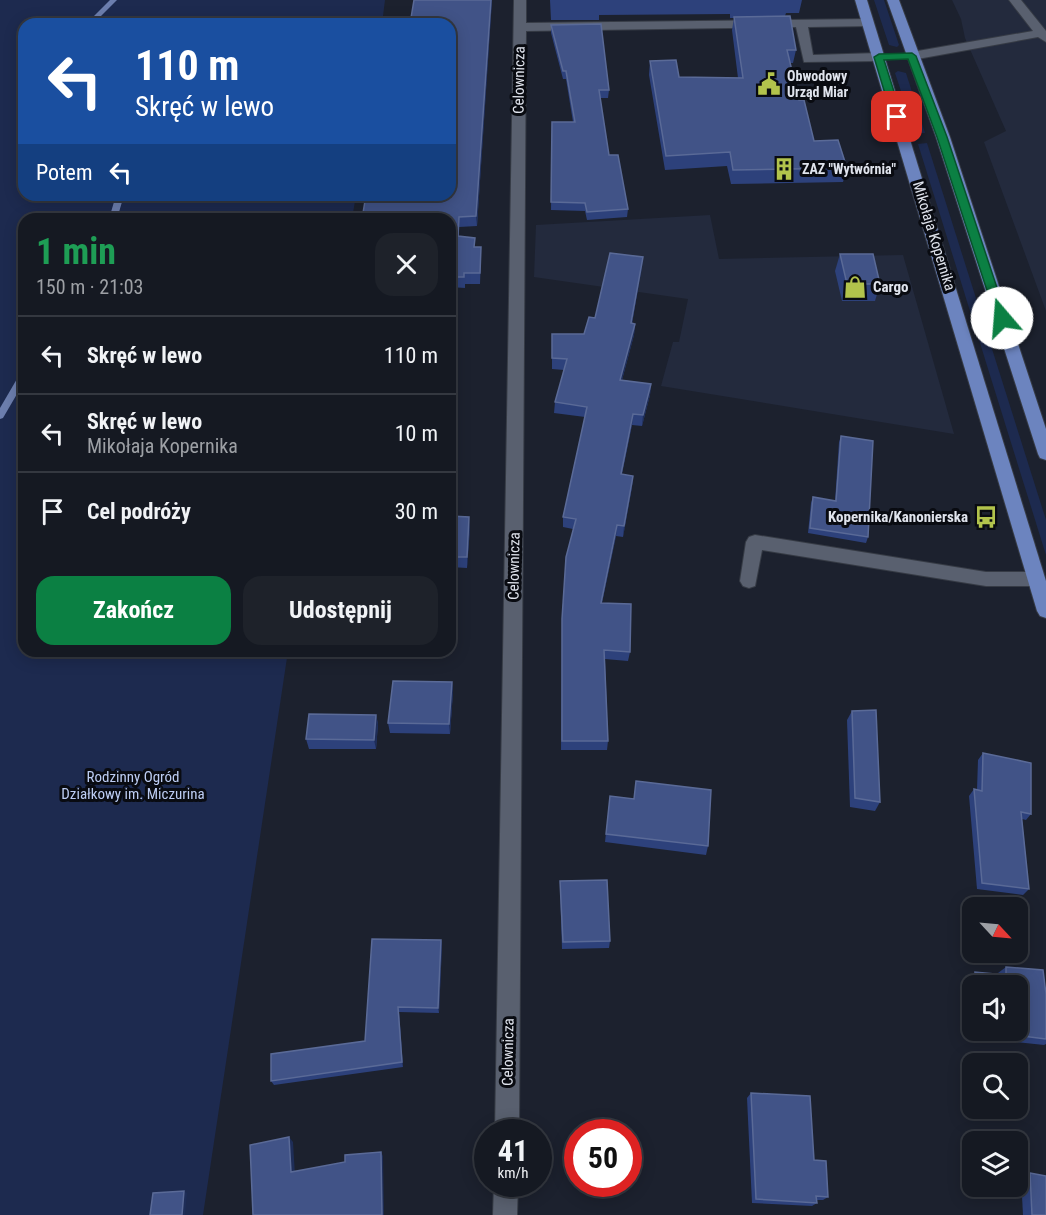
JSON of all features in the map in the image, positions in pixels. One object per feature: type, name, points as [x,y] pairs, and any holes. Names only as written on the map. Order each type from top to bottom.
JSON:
[{"type":"main road","name":"Mikołaja Kopernika","points":[[861,0],[868,23],[895,57],[942,137],[1046,454]]},
{"type":"main road","name":"Mikołaja Kopernika","points":[[893,0],[895,57],[1046,611]]},
{"type":"street","name":"Celownicza","points":[[507,1119],[520,0]]},
{"type":"street","points":[[1015,0],[1043,35]]},
{"type":"street","points":[[520,27],[868,23]]},
{"type":"street","points":[[801,24],[808,59],[895,57],[1043,35]]},
{"type":"street","points":[[749,581],[755,542],[986,579],[1036,579]]},
{"type":"street","points":[[506,1197],[506,1215]]},
{"type":"shaded area","points":[[952,0],[1046,0],[1046,311],[984,142],[1006,131],[965,38],[961,19]]},
{"type":"shaded area","points":[[710,215],[719,259],[903,255],[954,434],[661,386],[673,342],[679,342],[688,299],[534,277],[536,225]]},
{"type":"green space","name":"Rodzinny Ogród Działkowy im. Miczurina","points":[[0,0],[385,0],[383,18],[18,18],[18,201],[355,201],[353,213],[18,213],[18,657],[287,657],[203,1215],[0,1215]]},
{"type":"green space","points":[[874,0],[884,0],[899,45],[897,47],[889,45]]},
{"type":"green space","points":[[898,71],[906,73],[925,133],[915,133],[895,73]]},
{"type":"green space","points":[[927,143],[1046,520],[1046,555],[918,144]]},
{"type":"building","points":[[414,0],[491,0],[476,216],[459,217],[458,236],[475,238],[474,247],[481,247],[480,273],[464,273],[464,277],[456,277],[456,213],[363,213],[365,201],[456,201],[456,18],[411,18]]},
{"type":"building","points":[[790,16],[796,50],[787,50],[799,100],[804,100],[814,141],[838,140],[847,168],[733,170],[730,152],[666,156],[650,61],[676,60],[679,77],[743,78],[734,17]]},
{"type":"building","points":[[601,24],[609,90],[599,90],[609,155],[618,155],[628,209],[587,212],[585,203],[551,202],[552,122],[575,122],[566,71],[563,71],[551,25]]},
{"type":"building","points":[[610,253],[643,257],[631,323],[635,324],[620,380],[651,384],[643,415],[633,414],[621,474],[633,476],[624,526],[617,525],[601,603],[631,604],[630,652],[604,650],[608,741],[562,741],[562,619],[566,557],[576,519],[563,517],[587,407],[555,402],[567,359],[552,358],[552,334],[584,334],[589,317],[595,318]]},
{"type":"building","points":[[840,254],[873,254],[880,284],[847,284]]},
{"type":"building","points":[[841,436],[873,441],[868,537],[810,528],[813,497],[836,501]]},
{"type":"building","points":[[456,516],[469,517],[467,557],[456,557]]},
{"type":"building","points":[[393,681],[452,682],[449,724],[388,723]]},
{"type":"building","points":[[876,710],[880,802],[855,798],[852,711]]},
{"type":"building","points":[[309,714],[376,715],[374,740],[306,739]]},
{"type":"building","points":[[983,753],[1031,763],[1031,814],[1021,812],[1029,889],[982,883],[974,789],[982,791]]},
{"type":"building","points":[[636,781],[711,790],[708,846],[606,834],[610,796],[634,799]]},
{"type":"building","points":[[607,880],[610,941],[563,942],[560,881]]},
{"type":"building","points":[[372,939],[441,940],[438,1008],[398,1007],[402,1062],[271,1081],[271,1054],[365,1041]]},
{"type":"building","points":[[1006,967],[1043,970],[1046,994],[1046,1039],[1028,1037],[1028,975],[1006,975]]},
{"type":"building","points":[[975,972],[1006,975],[975,975]]},
{"type":"building","points":[[751,1093],[810,1096],[814,1160],[826,1161],[828,1197],[816,1196],[817,1203],[756,1199]]},
{"type":"building","points":[[289,1137],[291,1172],[345,1162],[345,1155],[381,1152],[382,1215],[253,1215],[250,1145]]},
{"type":"building","points":[[1030,1173],[1046,1176],[1046,1215],[1032,1215]]},
{"type":"building","points":[[184,1191],[182,1215],[150,1215],[153,1193]]},
{"type":"waterway","points":[[95,18],[114,0]]},
{"type":"waterway","points":[[115,213],[118,201]]},
{"type":"waterway","points":[[0,416],[18,384]]},
{"type":"place","name":"Obwodowy Urząd Miar","points":[[769,84]]},
{"type":"place","name":"ZAZ \"Wytwórnia\"","points":[[784,169]]},
{"type":"place","name":"Cargo","points":[[855,287]]},
{"type":"place","name":"Kopernika/Kanonierska","points":[[986,517]]},
{"type":"route","points":[[897,117],[879,57],[912,56],[942,137],[1002,318]]}]
